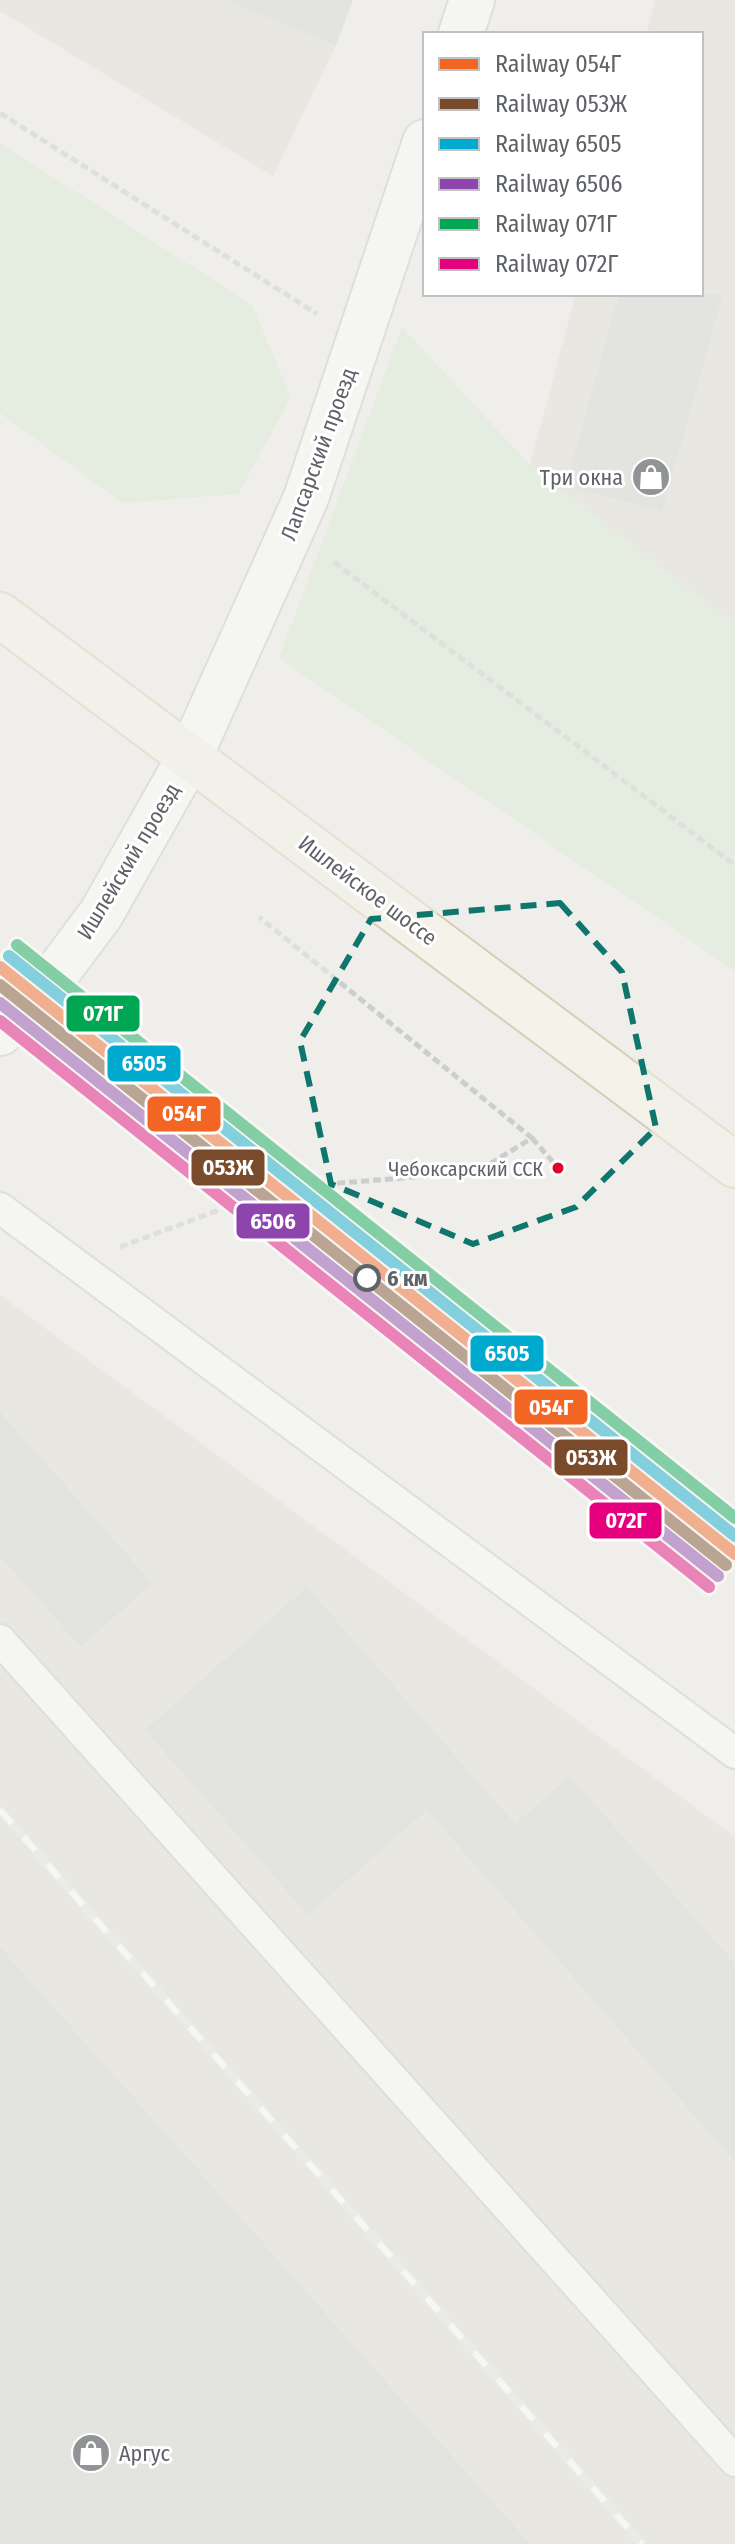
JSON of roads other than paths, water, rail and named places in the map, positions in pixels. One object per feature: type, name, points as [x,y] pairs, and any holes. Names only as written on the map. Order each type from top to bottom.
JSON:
[{"type":"main road","name":"Ишлейское шоссе","points":[[0,615],[735,1165]]},
{"type":"street","points":[[462,32],[472,0]]},
{"type":"street","name":"Лапсарский проезд","points":[[189,758],[306,498],[423,148]]},
{"type":"street","name":"Ишлейский проезд","points":[[0,1033],[39,997],[101,914],[189,758]]},
{"type":"lane","points":[[0,1208],[735,1753]]},
{"type":"lane","points":[[0,1640],[735,2461]]},
{"type":"railway","points":[[0,1810],[642,2544]]},
{"type":"rail line","name":"071Г","points":[[17,945],[735,1518]]},
{"type":"rail line","name":"6505","points":[[9,956],[735,1536]]},
{"type":"rail line","name":"054Г","points":[[0,967],[735,1554]]},
{"type":"rail line","name":"053Ж","points":[[0,985],[726,1565]]},
{"type":"rail line","name":"6506","points":[[0,1003],[718,1576]]},
{"type":"rail line","name":"072Г","points":[[0,1021],[709,1587]]},
{"type":"place","name":"Три окна","points":[[651,477]]},
{"type":"place","name":"Чебоксарский ССК","points":[[558,1168]]},
{"type":"place","name":"6 км","points":[[367,1278]]},
{"type":"place","name":"Аргус","points":[[91,2453]]}]
